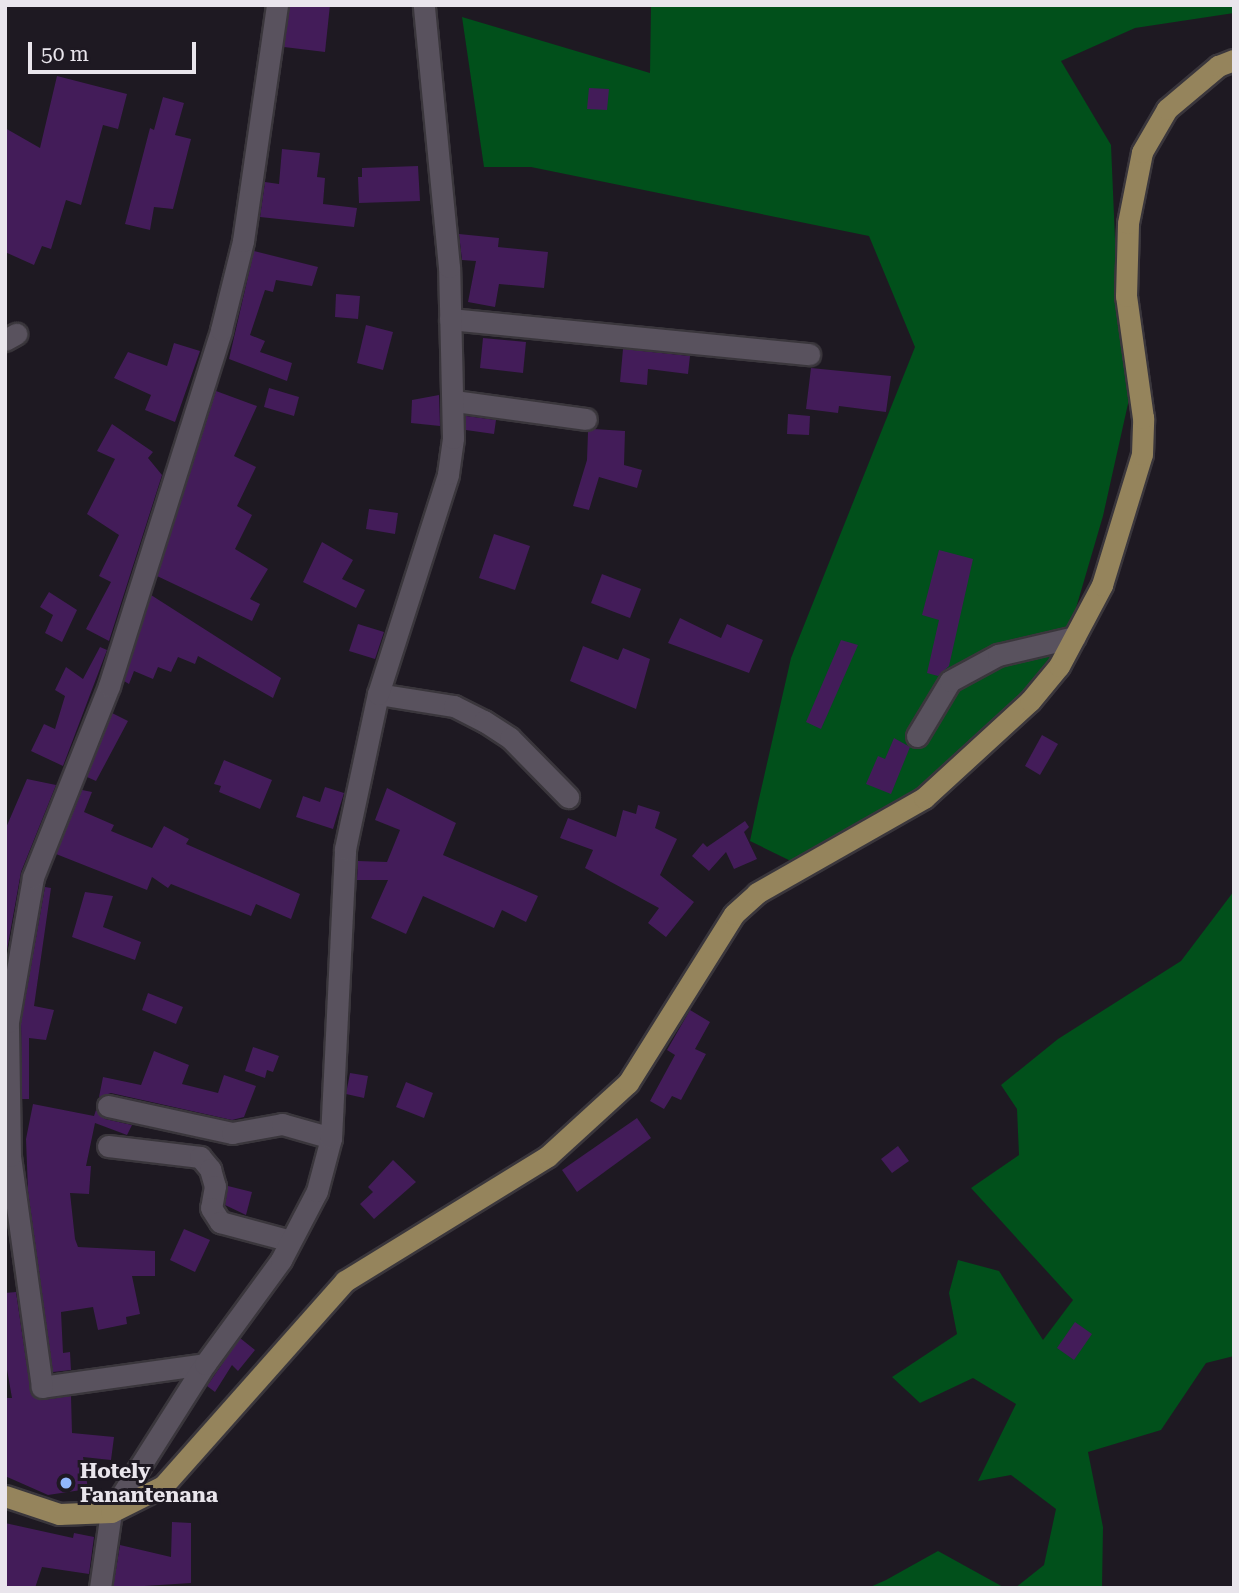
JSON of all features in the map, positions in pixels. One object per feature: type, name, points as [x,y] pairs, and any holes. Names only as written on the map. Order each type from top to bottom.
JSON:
[{"type":"main road","points":[[5,1496],[59,1514],[111,1512],[163,1486],[345,1281],[548,1156],[580,1131],[628,1083],[734,914],[799,865],[895,818],[924,798],[1030,701],[1059,666],[1102,585],[1142,454],[1143,418],[1126,296],[1128,223],[1142,152],[1167,109],[1219,66],[1234,60]]},
{"type":"street","points":[[205,1364],[42,1387],[8,1157],[9,1022],[23,914],[33,877],[109,685],[222,330],[243,241],[277,5]]},
{"type":"street","points":[[100,1588],[111,1512],[205,1364],[291,1241],[317,1191],[331,1138],[345,849],[378,694],[448,474],[455,401],[449,267],[424,5]]},
{"type":"street","points":[[450,319],[809,354]]},
{"type":"street","points":[[455,401],[586,419]]},
{"type":"street","points":[[917,736],[950,681],[998,655],[1075,637]]},
{"type":"street","points":[[378,694],[454,706],[484,721],[510,738],[568,797]]},
{"type":"street","points":[[108,1105],[232,1133],[282,1124],[331,1138]]},
{"type":"street","points":[[108,1146],[200,1157],[210,1169],[215,1186],[211,1208],[220,1222],[291,1241]]},
{"type":"green space","points":[[651,5],[1234,5],[1234,13],[1135,28],[1061,61],[1111,145],[1115,239],[1136,368],[1103,516],[1059,666],[924,798],[799,865],[750,841],[758,803],[791,658],[915,347],[869,236],[531,167],[484,167],[462,17],[650,73]]},
{"type":"green space","points":[[1234,891],[1234,1356],[1206,1363],[1161,1430],[1088,1452],[1103,1527],[1102,1588],[1015,1588],[1044,1565],[1056,1509],[1011,1475],[978,1481],[1016,1404],[973,1378],[920,1403],[892,1377],[957,1334],[949,1293],[958,1260],[999,1271],[1043,1340],[1073,1300],[971,1188],[1019,1155],[1017,1109],[1001,1085],[1058,1039],[1181,961]]},
{"type":"green space","points":[[938,1551],[1005,1588],[868,1588],[886,1580]]},
{"type":"building","points":[[290,5],[330,5],[325,52],[284,47]]},
{"type":"building","points":[[57,76],[127,94],[118,129],[103,125],[81,205],[66,200],[51,249],[42,246],[34,265],[5,252],[5,128],[40,148]]},
{"type":"building","points":[[589,88],[609,89],[607,110],[587,109]]},
{"type":"building","points":[[163,97],[184,103],[175,135],[191,139],[173,209],[154,207],[150,230],[125,224],[150,128],[154,130]]},
{"type":"building","points":[[282,149],[320,153],[317,177],[325,178],[323,204],[357,208],[354,227],[260,217],[265,182],[279,184]]},
{"type":"building","points":[[418,166],[420,201],[359,203],[358,177],[362,177],[362,168]]},
{"type":"building","points":[[459,234],[499,238],[498,247],[548,252],[544,288],[499,284],[495,307],[468,302],[476,261],[462,260]]},
{"type":"building","points":[[254,251],[318,267],[312,286],[276,280],[273,292],[265,290],[250,335],[265,341],[260,352],[292,363],[287,381],[229,359]]},
{"type":"building","points":[[336,294],[360,296],[358,319],[335,317]]},
{"type":"building","points":[[366,325],[393,332],[383,370],[357,363]]},
{"type":"building","points":[[483,338],[526,342],[523,373],[480,368]]},
{"type":"building","points":[[174,343],[200,351],[175,422],[145,410],[151,395],[114,378],[128,352],[167,366]]},
{"type":"building","points":[[623,349],[690,356],[688,374],[648,369],[647,385],[620,382]]},
{"type":"building","points":[[811,368],[891,376],[886,412],[839,406],[838,413],[806,409]]},
{"type":"building","points":[[269,388],[299,397],[294,416],[264,407]]},
{"type":"building","points":[[216,391],[257,406],[234,456],[256,467],[237,506],[252,515],[235,549],[268,569],[250,599],[260,604],[252,621],[157,576]]},
{"type":"building","points":[[439,395],[440,426],[411,423],[412,400]]},
{"type":"building","points":[[788,414],[810,416],[809,435],[787,434]]},
{"type":"building","points":[[466,416],[496,420],[494,434],[466,430]]},
{"type":"building","points":[[112,424],[153,452],[148,458],[162,475],[109,641],[86,629],[111,582],[99,576],[119,535],[87,514],[115,459],[97,451]]},
{"type":"building","points":[[594,429],[625,431],[624,465],[642,470],[637,488],[599,477],[589,510],[573,506],[587,460],[588,432]]},
{"type":"building","points":[[369,509],[398,513],[395,534],[366,529]]},
{"type":"building","points":[[494,534],[530,546],[515,590],[479,578]]},
{"type":"building","points":[[322,542],[353,560],[342,579],[365,590],[356,608],[303,582]]},
{"type":"building","points":[[939,550],[973,559],[949,666],[938,676],[927,673],[939,620],[922,615]]},
{"type":"building","points":[[602,574],[641,589],[630,618],[591,603]]},
{"type":"building","points":[[49,592],[77,610],[62,642],[45,633],[53,615],[40,607]]},
{"type":"building","points":[[151,595],[281,678],[273,698],[198,656],[195,664],[178,657],[171,672],[158,667],[153,679],[134,671],[129,684],[124,681]]},
{"type":"building","points":[[680,618],[721,638],[727,624],[763,640],[749,673],[668,643]]},
{"type":"building","points":[[358,624],[384,632],[375,659],[349,651]]},
{"type":"building","points":[[841,640],[858,645],[821,729],[806,722]]},
{"type":"building","points":[[583,646],[618,660],[623,648],[650,659],[636,709],[570,681]]},
{"type":"building","points":[[100,647],[107,650],[63,766],[31,751],[44,724],[55,729],[65,696],[55,690],[66,667],[83,679]]},
{"type":"building","points":[[112,713],[128,721],[96,781],[87,777]]},
{"type":"building","points":[[1042,735],[1058,744],[1040,775],[1025,766]]},
{"type":"building","points":[[894,738],[910,747],[891,794],[866,784],[878,756],[885,759]]},
{"type":"building","points":[[224,760],[272,780],[260,809],[219,792],[221,786],[214,784]]},
{"type":"building","points":[[27,779],[56,785],[21,872],[5,961],[5,830]]},
{"type":"building","points":[[325,787],[344,793],[333,829],[296,817],[303,796],[320,802]]},
{"type":"building","points":[[387,788],[456,823],[443,855],[538,896],[526,922],[502,910],[494,928],[423,896],[406,934],[371,918],[388,880],[357,880],[358,861],[387,862],[400,830],[375,820]]},
{"type":"building","points":[[82,790],[92,792],[84,812],[114,825],[111,831],[152,848],[164,826],[189,839],[186,844],[300,894],[291,919],[256,904],[251,916],[171,884],[168,888],[152,877],[147,890],[56,854]]},
{"type":"building","points":[[638,805],[660,812],[655,828],[677,839],[660,875],[694,902],[666,937],[648,923],[659,908],[585,868],[593,850],[560,838],[568,818],[616,837],[623,810],[636,814]]},
{"type":"building","points":[[745,821],[749,827],[744,832],[757,859],[734,869],[726,852],[709,871],[692,856],[703,843],[707,847]]},
{"type":"building","points":[[45,887],[51,888],[34,1006],[54,1010],[46,1040],[29,1038],[29,1099],[22,1099],[21,1023]]},
{"type":"building","points":[[85,892],[113,896],[103,927],[141,942],[135,960],[72,937]]},
{"type":"building","points":[[148,993],[183,1007],[176,1024],[142,1010]]},
{"type":"building","points":[[690,1010],[710,1022],[695,1049],[706,1054],[681,1100],[672,1096],[664,1109],[650,1101],[675,1055],[667,1050]]},
{"type":"building","points":[[253,1047],[279,1056],[273,1072],[267,1070],[265,1078],[245,1071]]},
{"type":"building","points":[[154,1051],[189,1065],[182,1084],[218,1093],[224,1075],[256,1086],[244,1117],[232,1120],[111,1093],[99,1097],[103,1077],[141,1085]]},
{"type":"building","points":[[350,1073],[368,1076],[364,1098],[346,1094]]},
{"type":"building","points":[[406,1082],[433,1093],[424,1118],[396,1107]]},
{"type":"building","points":[[33,1104],[94,1116],[96,1110],[105,1119],[132,1125],[127,1135],[95,1123],[86,1166],[91,1166],[89,1194],[70,1193],[75,1239],[78,1247],[155,1251],[155,1276],[132,1276],[140,1314],[126,1317],[127,1324],[98,1330],[93,1307],[61,1312],[63,1353],[70,1352],[71,1370],[53,1372],[28,1191],[26,1139]]},
{"type":"building","points":[[637,1118],[651,1138],[577,1192],[562,1170]]},
{"type":"building","points":[[898,1146],[909,1161],[892,1173],[881,1159]]},
{"type":"building","points":[[393,1160],[416,1182],[374,1219],[360,1204],[373,1192],[368,1187]]},
{"type":"building","points":[[228,1186],[252,1192],[246,1215],[225,1205]]},
{"type":"building","points":[[184,1229],[210,1240],[195,1272],[170,1260]]},
{"type":"building","points":[[16,1292],[31,1394],[43,1400],[71,1396],[72,1433],[114,1437],[111,1460],[83,1457],[88,1489],[48,1495],[5,1476],[7,1398],[12,1398],[5,1358],[5,1293]]},
{"type":"building","points":[[1075,1322],[1092,1334],[1074,1360],[1057,1348]]},
{"type":"building","points":[[240,1338],[255,1350],[238,1371],[232,1365],[215,1392],[207,1386]]},
{"type":"building","points":[[172,1522],[191,1523],[191,1583],[113,1588],[120,1545],[171,1557]]},
{"type":"building","points":[[5,1523],[73,1538],[74,1533],[94,1537],[89,1574],[42,1567],[35,1588],[5,1588]]},
{"type":"place","name":"Hotely Fanantenana","points":[[66,1483]]}]
